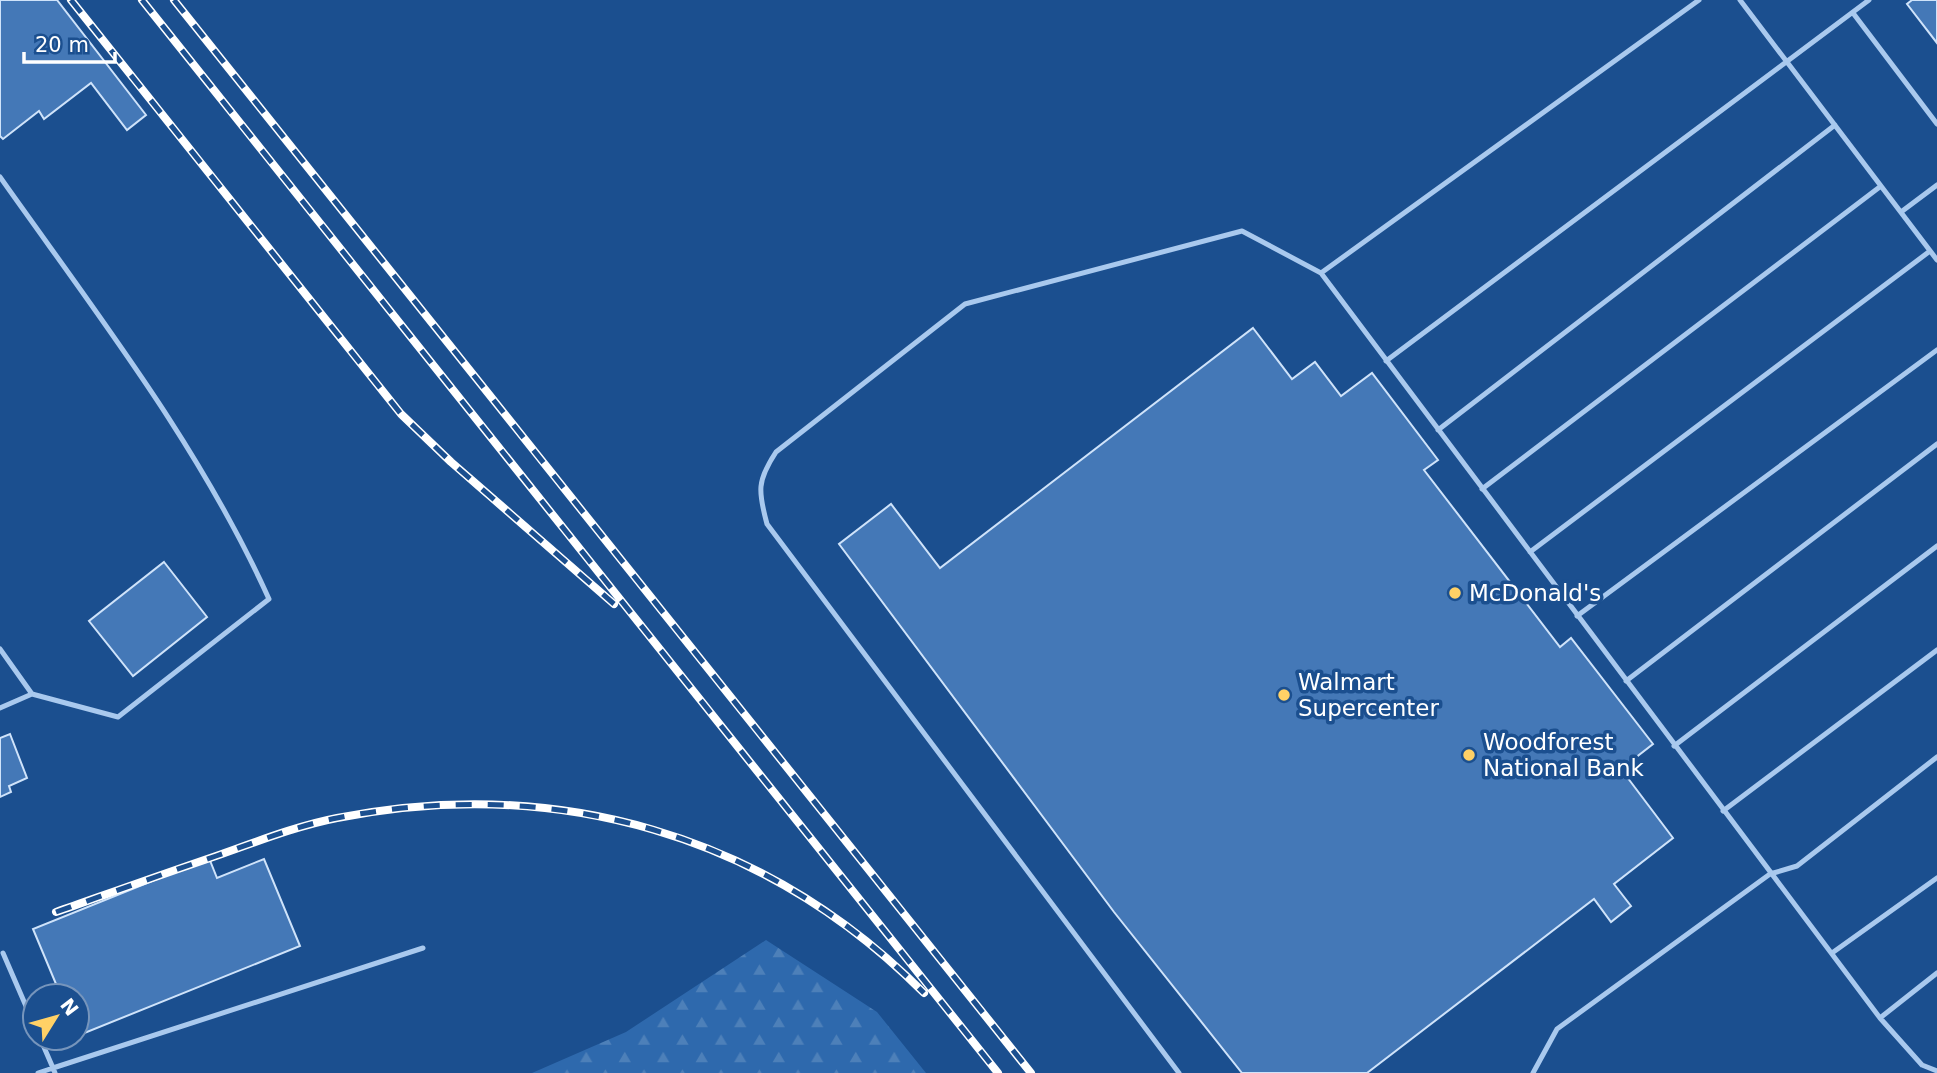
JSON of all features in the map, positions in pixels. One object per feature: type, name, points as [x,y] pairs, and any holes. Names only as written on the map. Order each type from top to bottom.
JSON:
[{"type":"lane","points":[[1321,273],[1699,0]]},
{"type":"lane","points":[[1740,0],[1937,260]]},
{"type":"lane","points":[[1386,361],[1870,0]]},
{"type":"lane","points":[[1853,13],[1937,124]]},
{"type":"lane","points":[[1438,430],[1835,125]]},
{"type":"lane","points":[[0,177],[179,432],[241,537],[269,599],[118,718],[32,694],[0,649]]},
{"type":"lane","points":[[1901,212],[1937,185]]},
{"type":"lane","points":[[1482,489],[1881,186]]},
{"type":"lane","points":[[1179,1073],[767,524],[760,496],[762,474],[776,452],[964,304],[1241,231],[1321,273],[1880,1018],[1922,1065],[1937,1070]]},
{"type":"lane","points":[[1530,552],[1930,251]]},
{"type":"lane","points":[[1577,617],[1937,350]]},
{"type":"lane","points":[[1626,681],[1937,444]]},
{"type":"lane","points":[[1674,746],[1937,546]]},
{"type":"lane","points":[[1723,811],[1937,650]]},
{"type":"lane","points":[[0,708],[32,694]]},
{"type":"lane","points":[[1532,1073],[1557,1029],[1770,874],[1797,866],[1937,757]]},
{"type":"lane","points":[[1832,953],[1937,878]]},
{"type":"lane","points":[[38,1073],[423,948]]},
{"type":"lane","points":[[3,953],[21,995]]},
{"type":"lane","points":[[1880,1018],[1937,973]]},
{"type":"lane","points":[[46,1052],[54,1070]]},
{"type":"green space","points":[[766,940],[877,1012],[926,1073],[532,1073],[626,1032]]},
{"type":"building","points":[[0,0],[57,0],[146,115],[127,130],[91,83],[44,119],[39,111],[3,139],[0,136]]},
{"type":"building","points":[[1912,0],[1937,0],[1937,43],[1907,4]]},
{"type":"building","name":"Walmart Supercenter","points":[[1253,328],[1292,379],[1315,362],[1341,396],[1372,373],[1438,460],[1424,470],[1560,647],[1571,638],[1653,744],[1621,769],[1673,838],[1614,884],[1631,906],[1611,922],[1594,899],[1367,1073],[1242,1073],[1114,912],[839,544],[891,504],[940,568]]},
{"type":"building","points":[[164,562],[207,617],[133,676],[89,621]]},
{"type":"building","points":[[10,734],[27,778],[9,786],[11,792],[0,797],[0,738]]},
{"type":"building","points":[[209,858],[217,878],[264,859],[300,946],[91,1030],[91,982],[55,982],[33,929]]},
{"type":"railway","points":[[71,0],[401,414],[451,462],[614,604]]},
{"type":"railway","points":[[142,0],[998,1073]]},
{"type":"railway","points":[[174,0],[1031,1073]]},
{"type":"railway","points":[[56,912],[322,821],[419,807],[499,805],[577,813],[653,830],[727,856],[796,893],[862,938],[924,993]]},
{"type":"place","name":"McDonald's","points":[[1455,593]]},
{"type":"place","name":"Walmart Supercenter","points":[[1284,695]]},
{"type":"place","name":"Woodforest National Bank","points":[[1469,755]]}]
